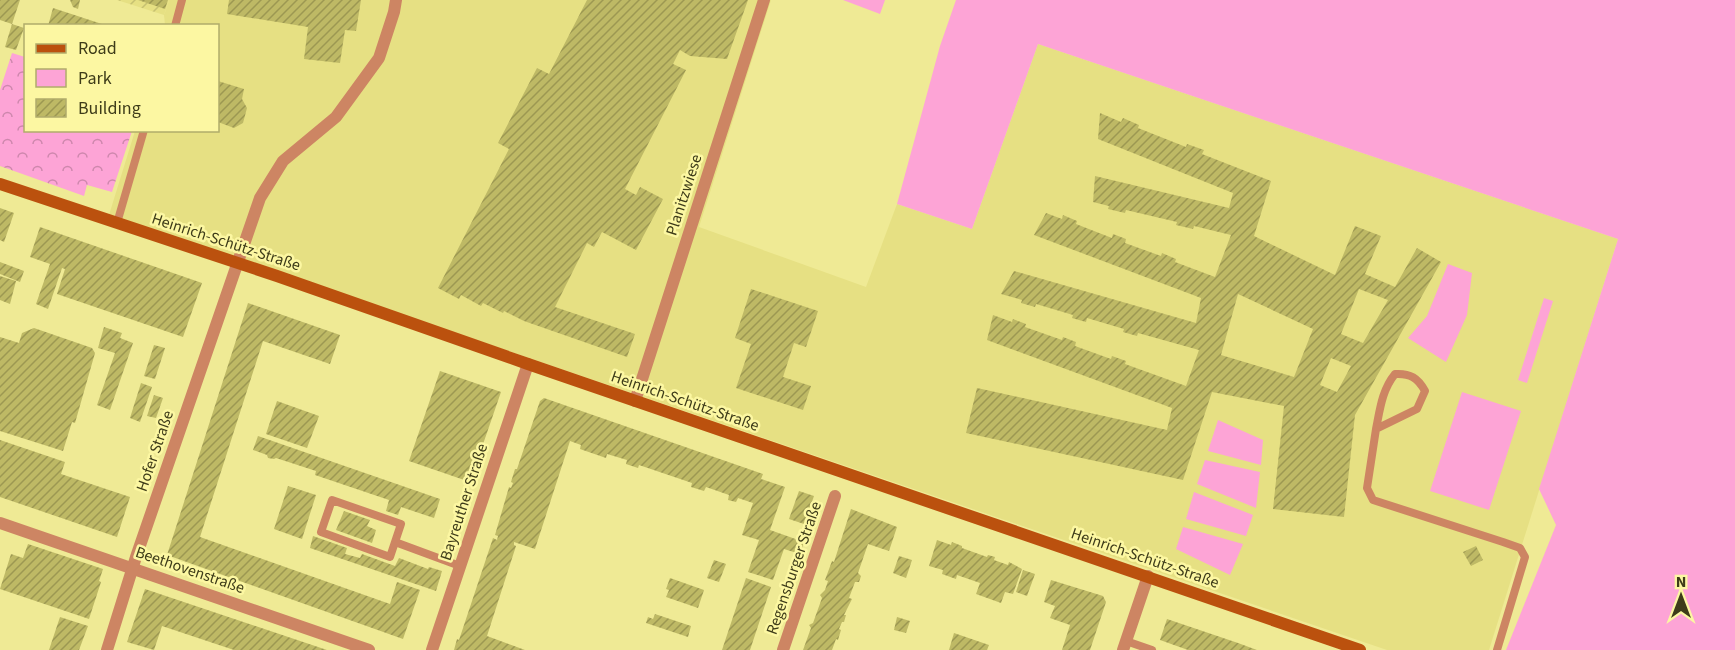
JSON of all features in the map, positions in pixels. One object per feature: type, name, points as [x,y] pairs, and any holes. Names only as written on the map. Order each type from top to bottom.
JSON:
[{"type":"main road","name":"Heinrich-Schütz-Straße","points":[[0,184],[418,324],[528,364],[1360,650]]},
{"type":"street","points":[[236,262],[260,198],[283,161],[336,117],[379,58],[396,0]]},
{"type":"street","name":"Planitzwiese","points":[[635,401],[764,0]]},
{"type":"street","name":"Hofer Straße","points":[[107,650],[236,262]]},
{"type":"street","name":"Bayreuther Straße","points":[[432,650],[528,364]]},
{"type":"street","name":"Regensburger Straße","points":[[783,650],[836,496]]},
{"type":"street","name":"Beethovenstraße","points":[[0,523],[369,650]]},
{"type":"street","points":[[1124,645],[1148,576]]},
{"type":"lane","points":[[176,24],[182,0]]},
{"type":"lane","points":[[117,223],[143,132]]},
{"type":"lane","points":[[1376,429],[1417,409],[1425,391],[1418,379],[1404,373],[1395,374],[1387,383],[1381,402],[1376,429],[1367,488],[1373,500],[1520,548],[1526,557],[1497,650]]},
{"type":"lane","points":[[332,500],[401,524],[395,542],[390,557],[321,532],[332,500]]},
{"type":"lane","points":[[395,542],[460,566]]},
{"type":"lane","points":[[1124,645],[1152,650]]},
{"type":"shaded area","points":[[117,0],[169,0],[164,15]]},
{"type":"shaded area","points":[[169,0],[771,0],[699,227],[866,287],[897,204],[972,229],[1038,44],[1618,239],[1489,650],[1387,650],[109,215],[135,132],[219,132],[219,24],[165,24],[164,15]]},
{"type":"green space","points":[[843,0],[885,0],[880,14]]},
{"type":"green space","points":[[956,0],[1735,0],[1735,650],[1506,650],[1556,525],[1539,489],[1618,239],[1038,44],[972,229],[897,204],[940,46]]},
{"type":"green space","points":[[12,53],[24,57],[24,132],[132,132],[112,192],[87,185],[84,196],[0,166],[0,90]]},
{"type":"green space","points":[[1448,264],[1472,273],[1467,315],[1446,362],[1408,338],[1427,316]]},
{"type":"green space","points":[[1544,298],[1553,301],[1527,383],[1518,380]]},
{"type":"green space","points":[[1462,392],[1521,411],[1489,510],[1430,491]]},
{"type":"green space","points":[[1218,420],[1263,440],[1261,465],[1208,451]]},
{"type":"green space","points":[[1205,460],[1260,472],[1256,508],[1197,484]]},
{"type":"green space","points":[[1194,492],[1253,515],[1246,536],[1186,519]]},
{"type":"green space","points":[[1183,527],[1243,544],[1230,575],[1176,549]]},
{"type":"building","points":[[0,0],[20,0],[12,24],[0,20]]},
{"type":"building","points":[[70,0],[80,0],[78,9],[73,7]]},
{"type":"building","points":[[138,0],[168,0],[165,9]]},
{"type":"building","points":[[229,0],[361,0],[356,31],[345,30],[340,63],[304,59],[308,27],[227,14]]},
{"type":"building","points":[[587,0],[748,0],[727,59],[690,56],[680,50],[673,64],[686,70],[625,189],[636,195],[640,187],[663,199],[636,250],[602,232],[594,247],[587,243],[555,307],[635,334],[627,357],[524,321],[483,303],[481,306],[461,295],[459,299],[438,288],[509,149],[498,143],[537,68],[549,74]]},
{"type":"building","points":[[53,8],[102,24],[49,24]]},
{"type":"building","points":[[12,24],[24,28],[16,50],[5,47]]},
{"type":"building","points":[[219,81],[244,89],[242,99],[247,108],[243,123],[234,128],[219,122]]},
{"type":"building","points":[[1100,113],[1121,122],[1123,118],[1139,125],[1138,128],[1186,147],[1187,144],[1204,150],[1202,154],[1271,181],[1254,236],[1335,275],[1355,226],[1381,236],[1365,274],[1395,287],[1417,248],[1441,262],[1355,415],[1344,517],[1273,509],[1284,406],[1212,392],[1183,480],[966,433],[977,388],[1167,430],[1172,408],[987,340],[993,315],[1012,322],[1013,319],[1026,324],[1025,327],[1062,340],[1063,337],[1076,342],[1075,346],[1111,359],[1112,356],[1126,361],[1125,364],[1186,386],[1199,350],[1138,333],[1137,336],[1123,332],[1124,329],[1087,318],[1086,322],[1072,318],[1073,315],[1036,304],[1035,307],[1021,303],[1022,300],[1001,294],[1014,271],[1196,323],[1201,298],[1034,235],[1046,213],[1062,219],[1063,215],[1077,221],[1076,224],[1112,238],[1113,234],[1126,239],[1125,243],[1161,256],[1162,253],[1176,259],[1175,262],[1215,277],[1231,235],[1194,226],[1193,229],[1176,225],[1177,222],[1126,210],[1125,213],[1108,209],[1109,206],[1093,202],[1095,176],[1229,208],[1233,193],[1098,139]],"holes":[[[1359,289],[1388,300],[1363,343],[1341,334]],[[1238,294],[1313,329],[1294,377],[1221,355]],[[1331,358],[1351,366],[1337,392],[1320,385]]]},
{"type":"building","points":[[0,208],[14,213],[4,242],[0,240]]},
{"type":"building","points":[[40,227],[202,283],[183,337],[57,294],[65,269],[62,268],[48,309],[36,304],[50,264],[30,257]]},
{"type":"building","points":[[0,262],[24,271],[20,282],[0,274]]},
{"type":"building","points":[[0,276],[16,281],[10,304],[0,300]]},
{"type":"building","points":[[751,289],[818,311],[806,347],[794,343],[783,377],[811,386],[803,410],[736,388],[751,344],[735,338]]},
{"type":"building","points":[[248,303],[340,335],[330,364],[263,341],[200,537],[390,604],[397,582],[420,590],[403,639],[167,555]]},
{"type":"building","points":[[104,327],[122,333],[120,338],[133,343],[110,410],[97,405],[115,353],[98,348]]},
{"type":"building","points":[[34,328],[92,348],[95,353],[75,423],[72,422],[63,451],[0,431],[0,337],[19,343],[22,333]]},
{"type":"building","points":[[154,345],[165,348],[155,379],[144,376]]},
{"type":"building","points":[[440,371],[501,392],[470,482],[409,461]]},
{"type":"building","points":[[141,383],[152,387],[140,422],[130,418]]},
{"type":"building","points":[[154,395],[163,398],[156,418],[147,416]]},
{"type":"building","points":[[544,398],[763,474],[761,479],[785,487],[770,530],[804,542],[800,554],[784,549],[773,580],[748,572],[759,540],[742,535],[753,503],[738,498],[736,502],[728,500],[729,495],[706,487],[704,491],[691,487],[692,483],[639,465],[638,468],[626,464],[627,460],[607,454],[606,458],[580,449],[581,445],[570,441],[535,549],[514,542],[516,546],[487,636],[525,650],[454,650],[493,538],[497,540],[498,536],[495,535],[509,487],[511,488],[513,483],[511,482],[515,469],[517,469],[540,401]]},
{"type":"building","points":[[277,401],[319,416],[307,448],[266,434]]},
{"type":"building","points":[[258,436],[440,499],[434,518],[401,507],[398,515],[386,511],[389,500],[315,475],[316,471],[276,458],[268,458],[267,455],[253,450]]},
{"type":"building","points":[[0,440],[65,462],[61,474],[130,497],[117,537],[0,497]]},
{"type":"building","points":[[288,486],[316,495],[302,539],[274,529]]},
{"type":"building","points":[[799,491],[814,496],[804,524],[789,519]]},
{"type":"building","points":[[851,509],[897,527],[889,551],[868,544],[858,573],[861,576],[859,582],[855,582],[849,598],[852,599],[844,615],[846,615],[844,622],[839,629],[841,630],[838,640],[836,639],[832,650],[803,650],[811,628],[809,625],[813,623],[822,598],[820,595],[825,590],[828,581],[825,580],[832,561],[834,562]]},
{"type":"building","points":[[344,511],[370,520],[367,526],[376,530],[372,543],[336,530]]},
{"type":"building","points":[[313,536],[347,548],[345,554],[360,558],[362,554],[395,566],[399,558],[428,569],[429,567],[442,571],[436,591],[310,548]]},
{"type":"building","points":[[937,540],[951,545],[952,542],[962,548],[987,557],[988,555],[995,557],[994,560],[1008,565],[1009,562],[1022,569],[1013,594],[1005,592],[1001,603],[976,594],[980,583],[957,575],[956,579],[942,574],[943,570],[929,566]]},
{"type":"building","points":[[28,544],[103,569],[89,619],[0,589],[11,554],[23,558]]},
{"type":"building","points":[[1476,546],[1483,560],[1471,566],[1463,552]]},
{"type":"building","points":[[899,556],[912,560],[906,578],[893,573]]},
{"type":"building","points":[[714,560],[726,564],[719,582],[707,578]]},
{"type":"building","points":[[1023,570],[1035,574],[1027,596],[1016,592]]},
{"type":"building","points":[[670,578],[704,590],[698,608],[666,597]]},
{"type":"building","points":[[746,578],[771,587],[750,650],[722,650]]},
{"type":"building","points":[[1051,580],[1103,596],[1106,602],[1090,650],[1062,650],[1070,625],[1050,618],[1055,606],[1044,602]]},
{"type":"building","points":[[145,589],[327,650],[234,650],[162,626],[154,650],[127,642]]},
{"type":"building","points":[[655,614],[691,626],[688,637],[646,623],[648,617],[653,619]]},
{"type":"building","points":[[60,617],[88,626],[79,650],[49,650]]},
{"type":"building","points":[[897,617],[910,621],[906,633],[894,630]]},
{"type":"building","points":[[1167,619],[1257,650],[1188,650],[1160,640]]},
{"type":"building","points":[[954,633],[989,645],[987,650],[949,650]]}]
